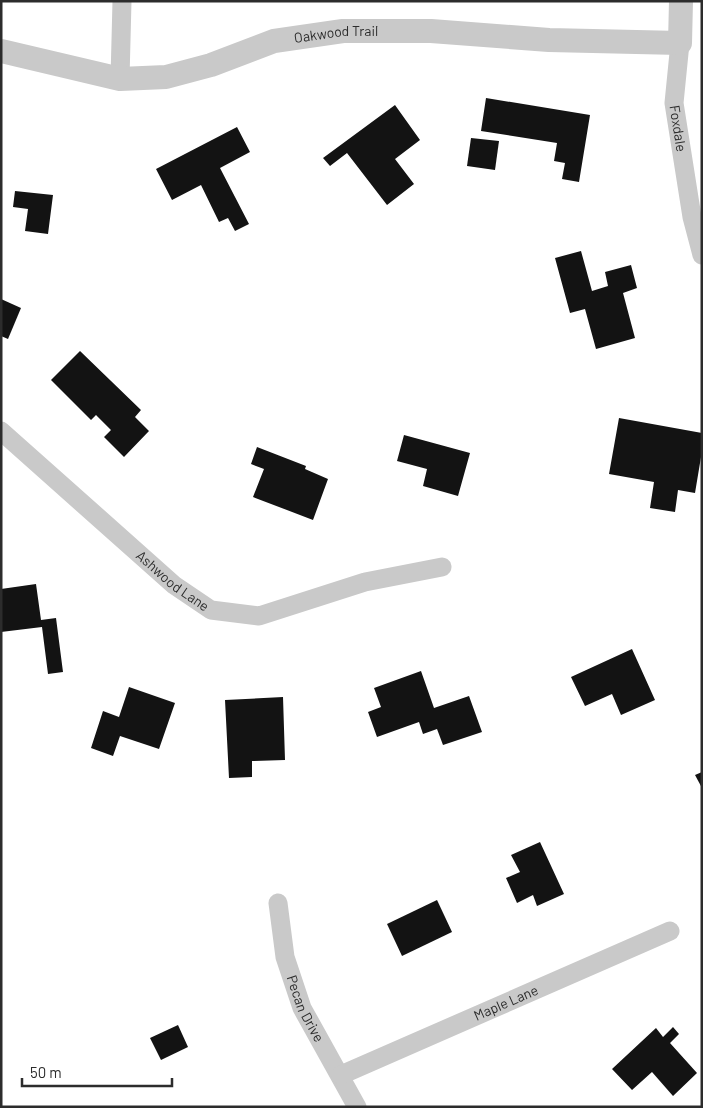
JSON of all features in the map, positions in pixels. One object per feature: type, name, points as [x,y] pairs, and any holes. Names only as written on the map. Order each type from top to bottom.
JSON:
[{"type":"street","points":[[120,78],[122,1]]},
{"type":"street","name":"Foxdale","points":[[681,1],[680,43],[674,103],[685,179],[702,256]]},
{"type":"street","name":"Oakwood Trail","points":[[1,51],[120,78],[166,77],[211,65],[274,41],[343,31],[431,31],[549,40],[680,43]]},
{"type":"street","name":"Ashwood Lane","points":[[1,431],[174,585],[211,610],[259,616],[365,582],[442,567]]},
{"type":"street","name":"Pecan Drive","points":[[278,903],[285,957],[302,1008],[341,1075],[357,1107]]},
{"type":"street","name":"Maple Lane","points":[[341,1075],[670,931]]},
{"type":"building","points":[[486,98],[590,115],[579,182],[562,179],[565,163],[554,161],[557,143],[481,131]]},
{"type":"building","points":[[395,105],[420,140],[395,159],[414,184],[387,205],[347,153],[330,166],[323,158]]},
{"type":"building","points":[[237,127],[250,152],[220,168],[249,224],[235,231],[228,218],[219,222],[201,185],[172,200],[156,169]]},
{"type":"building","points":[[471,138],[499,141],[495,170],[467,166]]},
{"type":"building","points":[[15,191],[53,195],[48,234],[25,231],[28,209],[13,207]]},
{"type":"building","points":[[581,251],[592,291],[608,286],[605,272],[631,265],[637,288],[623,293],[635,338],[596,349],[585,309],[570,313],[555,258]]},
{"type":"building","points":[[1,299],[21,308],[8,339],[1,336]]},
{"type":"building","points":[[80,351],[141,410],[135,417],[149,431],[124,457],[104,437],[111,430],[96,415],[91,420],[51,380]]},
{"type":"building","points":[[619,418],[702,433],[702,451],[695,493],[678,490],[675,512],[650,508],[654,482],[609,474]]},
{"type":"building","points":[[404,435],[470,453],[458,496],[423,486],[427,469],[397,461]]},
{"type":"building","points":[[257,447],[306,466],[305,469],[328,479],[313,520],[253,497],[264,469],[251,464]]},
{"type":"building","points":[[36,584],[41,620],[56,618],[63,672],[48,674],[42,627],[1,632],[1,589]]},
{"type":"building","points":[[632,649],[655,700],[621,715],[612,694],[585,706],[571,677]]},
{"type":"building","points":[[421,671],[434,708],[469,696],[482,732],[443,745],[437,729],[423,734],[419,722],[377,737],[368,712],[381,707],[374,688]]},
{"type":"building","points":[[129,687],[175,703],[159,749],[120,736],[113,756],[91,748],[103,711],[119,717]]},
{"type":"building","points":[[283,697],[285,760],[252,761],[252,777],[229,778],[225,700]]},
{"type":"building","points":[[702,772],[702,788],[695,775]]},
{"type":"building","points":[[540,842],[564,894],[537,906],[533,895],[517,903],[506,878],[520,872],[511,855]]},
{"type":"building","points":[[437,900],[452,932],[402,956],[387,924]]},
{"type":"building","points":[[178,1025],[188,1047],[161,1060],[150,1038]]},
{"type":"building","points":[[673,1027],[679,1034],[670,1043],[697,1073],[673,1096],[652,1072],[632,1090],[612,1069],[656,1028],[663,1037]]}]
